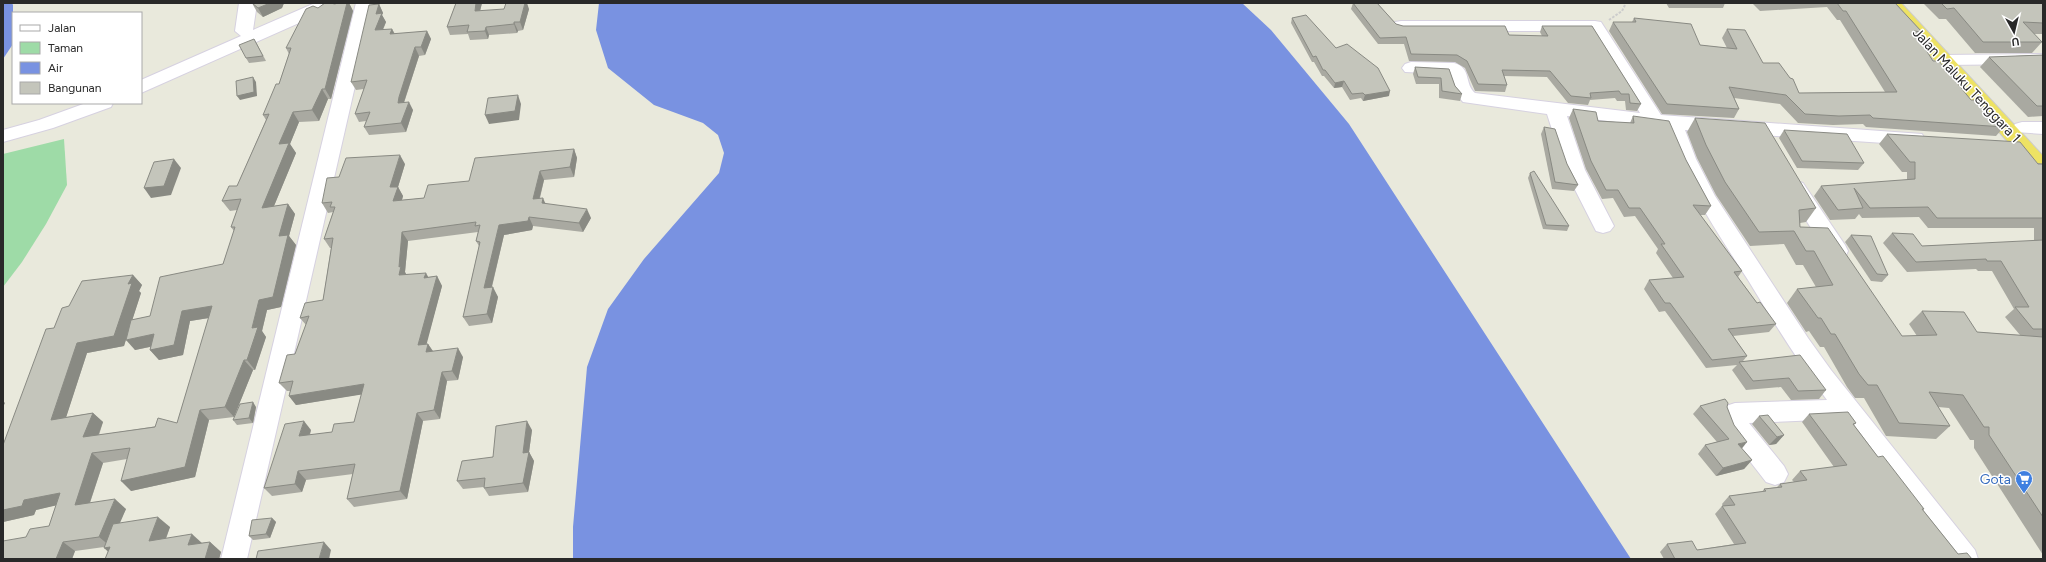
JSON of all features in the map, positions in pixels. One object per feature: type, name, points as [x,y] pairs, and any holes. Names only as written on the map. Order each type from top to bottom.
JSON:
[{"type":"highway","name":"Jalan Maluku Tenggara 1","points":[[1892,3],[1951,60],[2022,137],[2043,168]]},
{"type":"highway","name":"Jalan Maluku Tenggara 1","points":[[1905,3],[1951,60]]},
{"type":"highway","name":"Jalan Maluku Tenggara 1","points":[[2022,137],[2043,151]]},
{"type":"street","points":[[244,31],[248,3]]},
{"type":"street","points":[[142,76],[308,3]]},
{"type":"street","points":[[142,87],[329,3]]},
{"type":"street","points":[[234,559],[365,3]]},
{"type":"street","points":[[1401,26],[1595,26],[1663,122],[1710,204],[1800,344],[1823,377],[1965,559]]},
{"type":"street","points":[[1951,60],[2043,59]]},
{"type":"street","points":[[1412,68],[1454,69],[1457,72],[1465,95],[1470,98],[1663,122],[1763,130],[1936,140]]},
{"type":"street","points":[[3,128],[41,117],[75,104]]},
{"type":"street","points":[[3,136],[46,124],[101,104]]},
{"type":"street","points":[[1555,108],[1575,170],[1603,226]]},
{"type":"street","points":[[1999,144],[2022,137],[2043,128]]},
{"type":"street","points":[[1763,130],[1773,149]]},
{"type":"street","points":[[1788,174],[1848,267]]},
{"type":"street","points":[[1775,474],[1737,426],[1732,415],[1735,413],[1848,409]]},
{"type":"path","points":[[1595,26],[1620,14],[1626,6],[1626,3]]},
{"type":"green space","points":[[64,139],[67,185],[46,224],[22,262],[3,287],[3,154]]},
{"type":"water","points":[[3,3],[12,3],[12,46],[3,59]]},
{"type":"water","points":[[599,3],[1242,3],[1271,30],[1349,124],[1631,559],[573,559],[573,527],[587,367],[608,309],[644,259],[719,173],[724,153],[718,135],[703,123],[654,105],[608,68],[596,30]]},
{"type":"building","points":[[252,3],[270,3],[258,8]]},
{"type":"building","points":[[325,3],[347,3],[325,89],[322,89],[312,110],[293,112],[279,144],[289,143],[262,208],[288,204],[279,236],[288,235],[273,297],[259,300],[252,328],[258,327],[247,360],[244,360],[225,407],[200,410],[185,467],[121,481],[130,448],[92,453],[75,505],[115,499],[99,537],[63,542],[56,559],[3,559],[3,541],[26,537],[30,529],[49,526],[60,493],[24,500],[22,506],[3,510],[3,445],[46,329],[54,328],[62,308],[69,306],[82,281],[133,275],[128,284],[132,283],[114,336],[77,343],[51,420],[93,413],[83,437],[155,427],[158,418],[177,423],[212,306],[182,311],[174,345],[150,350],[154,334],[126,340],[131,320],[150,316],[160,277],[223,264],[235,227],[231,227],[241,199],[222,201],[229,186],[237,186],[269,114],[263,115],[276,84],[279,84],[291,48],[286,48],[306,9],[313,6],[318,8]]},
{"type":"building","points":[[456,3],[476,3],[475,11],[504,9],[506,3],[525,3],[520,22],[486,27],[485,31],[467,32],[469,25],[447,27]]},
{"type":"building","points":[[1353,3],[1377,3],[1396,24],[1403,26],[1505,26],[1509,35],[1548,36],[1542,26],[1592,26],[1641,104],[1630,103],[1629,94],[1621,94],[1619,91],[1590,93],[1591,98],[1571,96],[1550,71],[1502,70],[1507,85],[1478,84],[1467,61],[1457,55],[1411,54],[1406,37],[1380,38]]},
{"type":"building","points":[[1837,3],[1895,3],[1922,32],[1914,31],[1933,61],[1939,61],[1971,100],[1977,100],[2004,127],[1873,118],[1870,115],[1839,116],[1805,114],[1786,95],[1729,87],[1739,109],[1667,104],[1613,22],[1636,22],[1634,18],[1691,24],[1700,45],[1737,49],[1727,29],[1745,30],[1763,63],[1779,63],[1790,78],[1793,79],[1799,93],[1897,92],[1846,11],[1843,11]]},
{"type":"building","points":[[1941,3],[2043,3],[2043,23],[2023,22],[2042,42],[1983,42],[1954,8],[1947,9]]},
{"type":"building","points":[[379,4],[376,14],[382,13],[375,30],[392,29],[390,34],[427,31],[421,47],[415,47],[399,97],[398,103],[409,102],[401,123],[364,127],[370,112],[355,114],[367,80],[351,82],[369,5]]},
{"type":"building","points":[[1306,15],[1336,48],[1347,44],[1378,68],[1390,91],[1365,95],[1363,93],[1352,94],[1344,81],[1335,83],[1325,70],[1323,70],[1316,56],[1313,57],[1292,18]]},
{"type":"building","points":[[254,39],[263,56],[246,58],[239,45]]},
{"type":"building","points":[[2043,55],[2043,106],[2037,106],[1989,57]]},
{"type":"building","points":[[1415,67],[1449,69],[1455,86],[1462,94],[1442,91],[1441,78],[1418,77]]},
{"type":"building","points":[[253,77],[254,92],[237,96],[236,81]]},
{"type":"building","points":[[518,95],[515,111],[485,115],[488,98]]},
{"type":"building","points":[[1573,109],[1596,112],[1598,121],[1634,123],[1633,116],[1669,121],[1686,160],[1711,206],[1693,205],[1742,271],[1734,272],[1757,303],[1760,302],[1776,324],[1728,329],[1747,356],[1712,360],[1670,303],[1665,303],[1649,280],[1684,277],[1661,244],[1665,244],[1640,208],[1629,208],[1618,190],[1606,190],[1591,161]]},
{"type":"building","points":[[1695,118],[1765,123],[1816,208],[1799,210],[1800,227],[1828,228],[1902,336],[1937,335],[1922,311],[1964,312],[1977,332],[2043,337],[2043,517],[1989,435],[1989,427],[1984,427],[1963,395],[1929,392],[1950,426],[1899,423],[1877,385],[1868,385],[1859,374],[1835,334],[1831,334],[1821,318],[1818,318],[1797,289],[1833,285],[1814,251],[1806,251],[1794,231],[1759,232],[1725,182],[1706,145]]},
{"type":"building","points":[[1544,127],[1555,129],[1567,164],[1578,185],[1555,182]]},
{"type":"building","points":[[1784,130],[1847,134],[1864,163],[1802,161]]},
{"type":"building","points":[[1887,134],[2020,142],[2038,164],[2043,164],[2043,218],[1937,218],[1928,207],[1870,208],[1854,188],[1863,208],[1838,210],[1821,186],[1915,179],[1915,162],[1910,162]]},
{"type":"building","points":[[574,149],[570,167],[540,171],[533,199],[543,198],[542,203],[587,209],[579,223],[529,217],[528,221],[499,225],[484,288],[493,287],[487,314],[463,317],[480,242],[476,241],[480,225],[475,226],[476,222],[402,232],[399,267],[401,266],[399,275],[426,273],[424,278],[437,276],[418,345],[428,344],[426,352],[458,348],[452,371],[442,372],[434,410],[417,413],[400,491],[347,499],[355,464],[298,471],[295,484],[264,488],[285,424],[304,421],[299,436],[332,432],[334,424],[354,422],[364,384],[289,396],[293,381],[279,383],[287,355],[295,354],[309,316],[300,318],[305,303],[323,300],[333,238],[324,239],[335,207],[330,207],[332,202],[322,203],[327,178],[339,177],[346,158],[400,155],[390,187],[398,187],[393,201],[424,198],[428,185],[469,181],[475,158]]},
{"type":"building","points":[[174,159],[164,186],[144,188],[154,162]]},
{"type":"building","points":[[1534,171],[1569,226],[1546,225],[1530,173]]},
{"type":"building","points":[[1892,233],[1913,234],[1922,246],[2043,240],[2043,329],[2033,329],[2015,307],[2029,307],[2001,261],[1987,261],[1986,259],[1916,262]]},
{"type":"building","points":[[1851,235],[1871,236],[1888,275],[1877,274]]},
{"type":"building","points":[[1800,355],[1826,390],[1798,391],[1789,378],[1753,381],[1739,362]]},
{"type":"building","points":[[1725,399],[1728,403],[1727,407],[1734,425],[1747,442],[1738,444],[1752,460],[1723,468],[1705,445],[1729,439],[1700,406]]},
{"type":"building","points":[[253,402],[249,418],[233,420],[240,404]]},
{"type":"building","points":[[1848,412],[1856,423],[1853,424],[1878,457],[1883,456],[1924,509],[1922,509],[1958,554],[1967,553],[1972,559],[1675,559],[1667,544],[1692,541],[1697,550],[1746,543],[1722,506],[1735,505],[1729,496],[1766,491],[1764,489],[1782,487],[1780,484],[1807,480],[1800,471],[1847,465],[1809,414]]},
{"type":"building","points":[[1768,415],[1784,435],[1777,437],[1759,416]]},
{"type":"building","points":[[527,421],[523,453],[529,452],[523,483],[484,488],[485,478],[457,481],[462,461],[493,457],[496,426]]},
{"type":"building","points":[[158,517],[149,541],[192,534],[188,545],[210,542],[205,559],[105,559],[110,547],[104,548],[113,524]]},
{"type":"building","points":[[272,518],[266,534],[249,536],[252,520]]},
{"type":"building","points":[[324,542],[319,559],[256,559],[258,551]]},
{"type":"place","name":"Gota","points":[[2024,494]]}]
